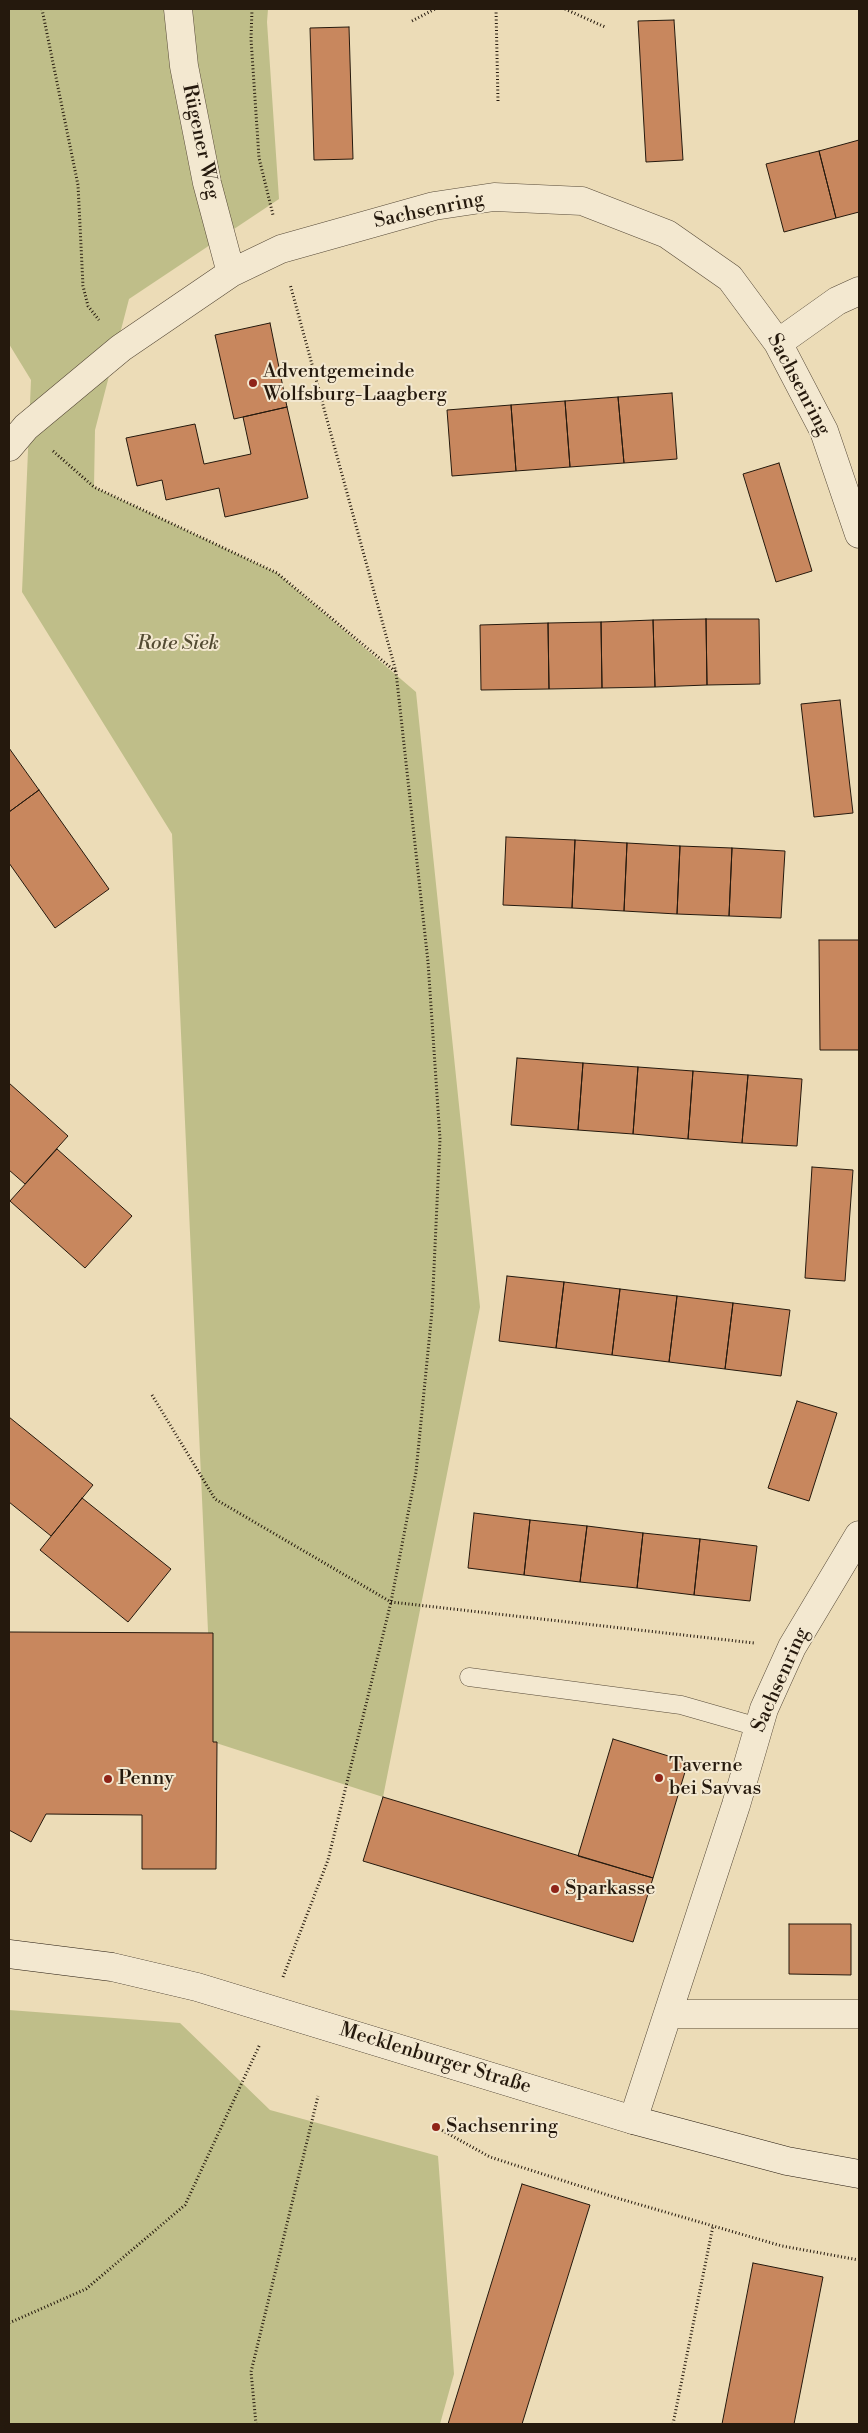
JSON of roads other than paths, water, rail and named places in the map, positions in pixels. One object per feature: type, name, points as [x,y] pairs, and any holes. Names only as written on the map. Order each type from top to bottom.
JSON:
[{"type":"street","name":"Rügener Weg","points":[[178,9],[184,66],[207,183],[231,273]]},
{"type":"street","name":"Sachsenring","points":[[17,437],[122,348],[231,273],[281,249],[434,206],[494,197],[582,201],[667,234],[730,278],[778,343],[824,431],[859,534]]},
{"type":"street","points":[[778,343],[837,301],[859,291]]},
{"type":"street","name":"Sachsenring","points":[[633,2120],[669,2014],[764,1709],[792,1647],[859,1535]]},
{"type":"street","name":"Mecklenburger Straße","points":[[9,1954],[112,1968],[197,1987],[271,2008],[633,2120],[787,2161],[859,2174]]},
{"type":"street","points":[[669,2014],[859,2014]]},
{"type":"lane","points":[[469,1677],[682,1705],[758,1727]]},
{"type":"place","name":"Adventgemeinde Wolfsburg-Laagberg","points":[[253,383]]},
{"type":"place","name":"Taverne bei Savvas","points":[[659,1778]]},
{"type":"place","name":"Penny","points":[[108,1779]]},
{"type":"place","name":"Sparkasse","points":[[555,1889]]},
{"type":"place","name":"Sachsenring","points":[[436,2127]]},
{"type":"park label","name":"Rote Siek","points":[[178,644]]}]
